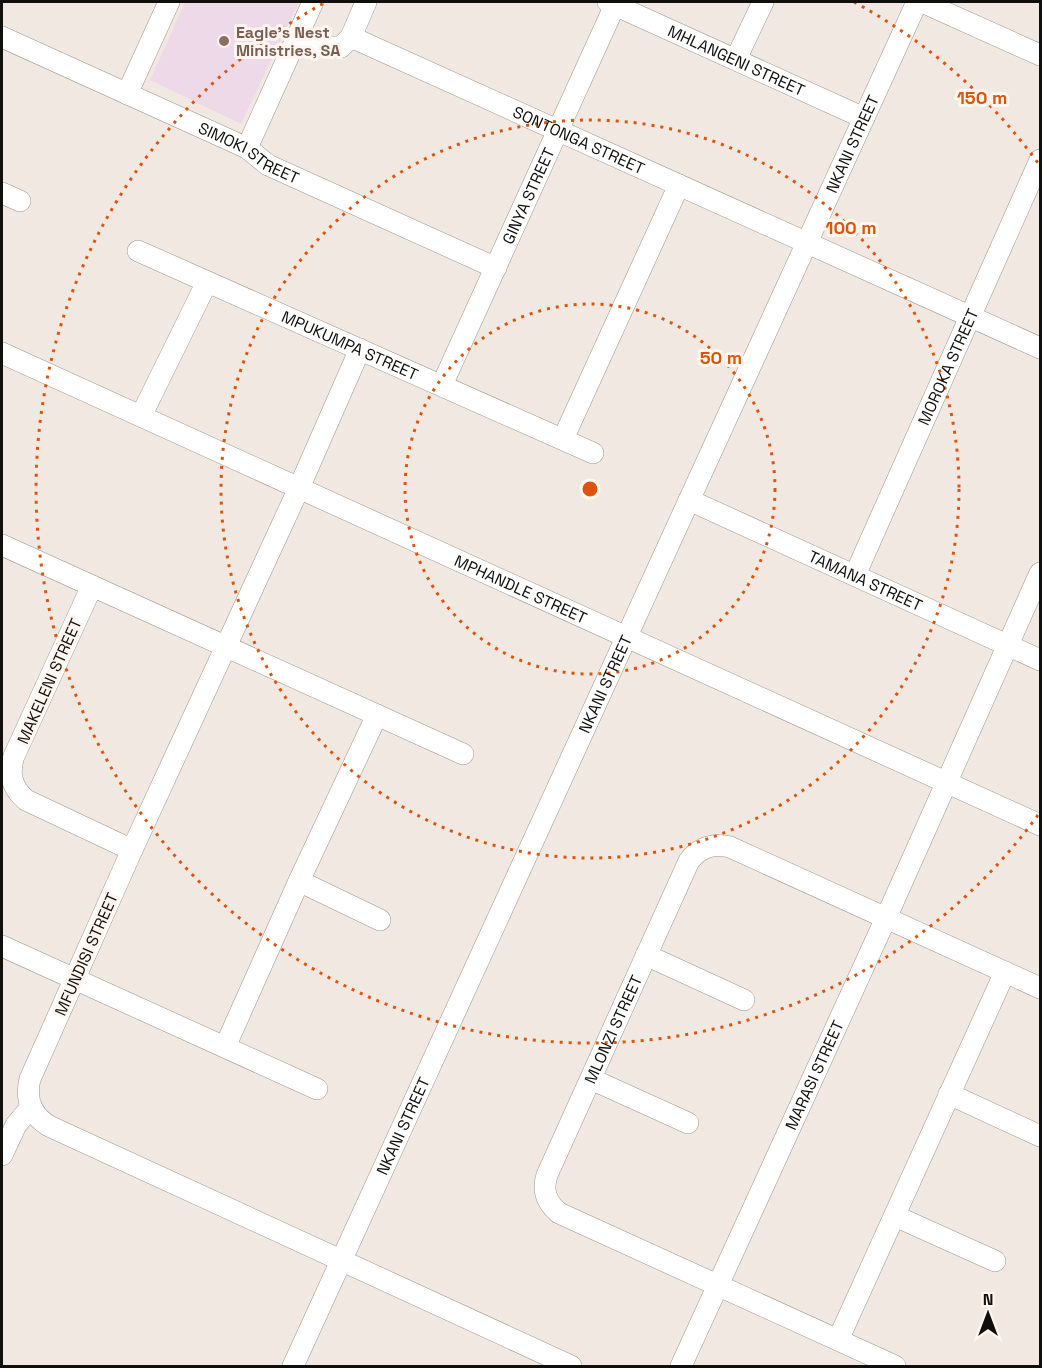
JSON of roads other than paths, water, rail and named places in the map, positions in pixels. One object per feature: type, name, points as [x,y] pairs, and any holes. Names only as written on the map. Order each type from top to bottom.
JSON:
[{"type":"street","points":[[127,94],[169,2]]},
{"type":"street","points":[[248,148],[313,2]]},
{"type":"street","points":[[299,34],[336,48],[347,43],[366,2]]},
{"type":"street","points":[[736,58],[763,2]]},
{"type":"street","name":"NKANI STREET","points":[[293,1366],[917,2]]},
{"type":"street","points":[[922,2],[1041,55]]},
{"type":"street","name":"MHLANGENI STREET","points":[[612,3],[864,118]]},
{"type":"street","name":"GINYA STREET","points":[[442,385],[560,131],[612,3]]},
{"type":"street","name":"SIMOKI STREET","points":[[2,37],[248,148],[268,165],[496,268]]},
{"type":"street","name":"SONTONGA STREET","points":[[351,37],[1041,348]]},
{"type":"street","name":"MOROKA STREET","points":[[855,575],[1041,160]]},
{"type":"street","points":[[563,439],[680,185]]},
{"type":"street","name":"MPUKUMPA STREET","points":[[138,250],[593,453]]},
{"type":"street","points":[[141,416],[207,282]]},
{"type":"street","name":"MFUNDISI STREET","points":[[31,1107],[28,1098],[30,1079],[360,349]]},
{"type":"street","name":"MPHANDLE STREET","points":[[2,353],[1041,825]]},
{"type":"street","name":"TAMANA STREET","points":[[689,500],[1041,660]]},
{"type":"street","points":[[2,545],[463,754]]},
{"type":"street","name":"MARASI STREET","points":[[681,1366],[1041,573]]},
{"type":"street","name":"MAKELENI STREET","points":[[92,586],[15,756],[12,764],[12,780],[15,788],[26,800],[132,850]]},
{"type":"street","points":[[225,1047],[299,880],[377,715]]},
{"type":"street","name":"MLONZI STREET","points":[[896,1366],[559,1213],[547,1200],[545,1183],[547,1175],[689,861],[703,848],[712,845],[730,847],[1041,988]]},
{"type":"street","points":[[299,880],[380,920]]},
{"type":"street","points":[[2,946],[317,1089]]},
{"type":"street","points":[[646,956],[744,1000]]},
{"type":"street","points":[[838,1340],[1005,972]]},
{"type":"street","points":[[591,1079],[688,1123]]},
{"type":"street","points":[[949,1094],[1041,1136]]},
{"type":"street","points":[[2,1155],[16,1125],[31,1107],[35,1115],[49,1126],[571,1366]]},
{"type":"street","points":[[895,1216],[995,1261]]},
{"type":"place","name":"Eagle's Nest Ministries, SA","points":[[224,41]]}]
